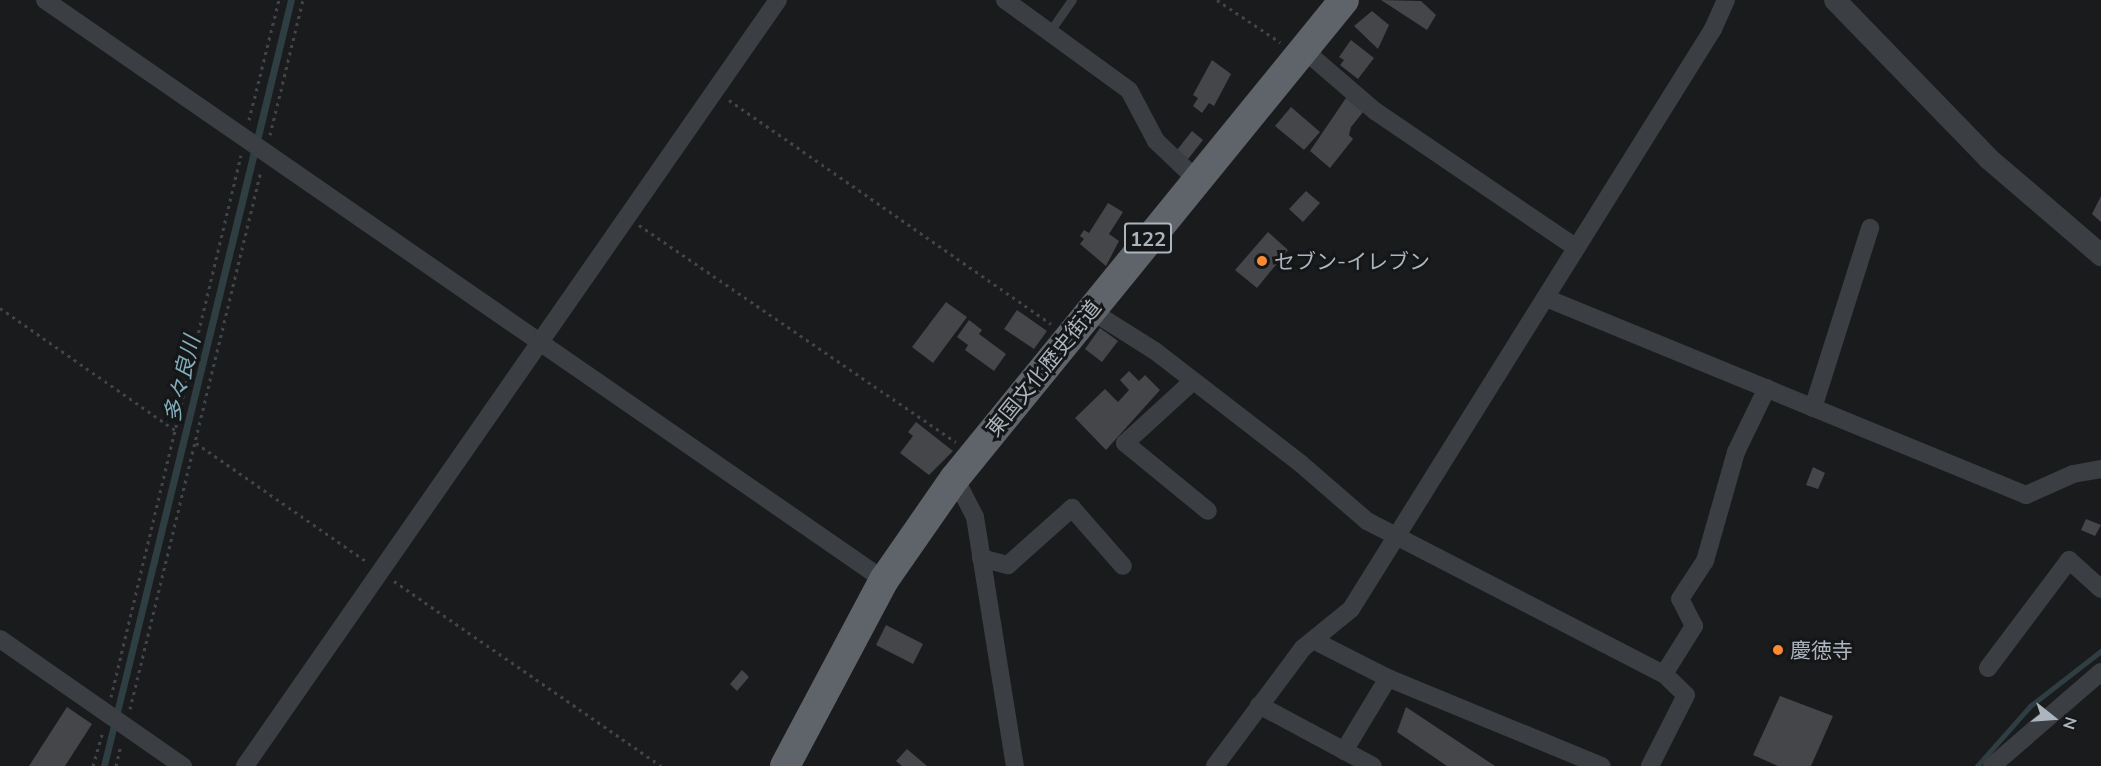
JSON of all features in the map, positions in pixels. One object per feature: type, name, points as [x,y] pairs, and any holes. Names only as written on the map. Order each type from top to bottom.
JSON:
[{"type":"highway","name":"東国文化歴史街道","points":[[785,766],[884,580],[955,478],[1068,335],[1344,0]]},
{"type":"street","points":[[45,0],[265,156],[539,341],[884,580]]},
{"type":"street","points":[[245,766],[778,0]]},
{"type":"street","points":[[1005,0],[1129,90],[1156,141],[1196,178]]},
{"type":"street","points":[[1215,766],[1258,705],[1313,640],[1350,609],[1394,534],[1546,298],[1575,247],[1713,29],[1726,0]]},
{"type":"street","points":[[1835,0],[1989,159],[2101,255]]},
{"type":"street","points":[[1302,53],[1375,111],[1575,247]]},
{"type":"street","points":[[1814,408],[1870,228]]},
{"type":"street","points":[[1546,298],[2026,495],[2073,474],[2101,469]]},
{"type":"street","points":[[1090,310],[1193,381],[1367,521],[1664,674],[1686,695],[1650,766]]},
{"type":"street","points":[[1193,381],[1125,443],[1208,512]]},
{"type":"street","points":[[1664,674],[1694,626],[1680,599],[1705,561],[1736,452],[1767,388]]},
{"type":"street","points":[[955,478],[975,517],[1015,766]]},
{"type":"street","points":[[981,558],[1008,566],[1072,508],[1123,566]]},
{"type":"street","points":[[1988,668],[2069,560],[2101,589]]},
{"type":"street","points":[[0,639],[106,715],[183,766]]},
{"type":"street","points":[[1313,640],[1388,678],[1602,766]]},
{"type":"street","points":[[1992,766],[2101,672]]},
{"type":"street","points":[[1344,751],[1388,678]]},
{"type":"street","points":[[1258,705],[1373,766]]},
{"type":"lane","points":[[1050,31],[1072,0]]},
{"type":"path","points":[[93,766],[279,0]]},
{"type":"path","points":[[116,766],[303,0]]},
{"type":"path","points":[[1217,0],[1302,53]]},
{"type":"path","points":[[716,91],[1068,335]]},
{"type":"path","points":[[626,216],[974,454]]},
{"type":"path","points":[[0,308],[175,430]]},
{"type":"path","points":[[196,443],[661,766]]},
{"type":"shaded area","points":[[288,0],[295,0],[257,158],[108,766],[101,766]]},
{"type":"building","points":[[1381,0],[1421,1],[1436,15],[1427,30]]},
{"type":"building","points":[[1372,11],[1389,25],[1378,49],[1354,26]]},
{"type":"building","points":[[1351,40],[1374,58],[1358,79],[1340,65],[1344,60],[1339,57]]},
{"type":"building","points":[[1212,60],[1231,74],[1214,106],[1209,103],[1202,113],[1193,106],[1198,98],[1193,95]]},
{"type":"building","points":[[1346,98],[1363,112],[1351,127],[1349,135],[1353,139],[1330,168],[1310,151]]},
{"type":"building","points":[[1291,107],[1320,132],[1304,150],[1275,126]]},
{"type":"building","points":[[1192,131],[1203,140],[1188,159],[1177,150]]},
{"type":"building","points":[[1306,191],[1320,203],[1303,222],[1289,209]]},
{"type":"building","points":[[2101,196],[2101,222],[2092,214]]},
{"type":"building","points":[[1108,203],[1123,212],[1109,234],[1119,241],[1106,266],[1080,244],[1084,239],[1080,236],[1084,230],[1089,233]]},
{"type":"building","points":[[1268,232],[1288,250],[1257,288],[1235,270]]},
{"type":"building","points":[[946,302],[967,317],[933,363],[912,347]]},
{"type":"building","points":[[1017,310],[1047,331],[1034,349],[1004,329]]},
{"type":"building","points":[[969,320],[982,330],[979,334],[1006,354],[994,371],[965,350],[968,345],[957,337]]},
{"type":"building","points":[[1100,328],[1118,341],[1102,362],[1085,349]]},
{"type":"building","points":[[1129,371],[1139,381],[1145,375],[1160,390],[1106,450],[1075,418],[1105,389],[1118,402],[1129,390],[1120,380]]},
{"type":"building","points":[[916,422],[953,451],[929,475],[900,453],[913,436],[908,432]]},
{"type":"building","points":[[1813,467],[1825,473],[1818,489],[1806,485]]},
{"type":"building","points":[[2086,519],[2101,525],[2095,536],[2081,530]]},
{"type":"building","points":[[886,625],[923,644],[913,664],[876,645]]},
{"type":"building","points":[[742,670],[749,677],[737,691],[730,684]]},
{"type":"building","points":[[1780,696],[1833,716],[1811,766],[1778,766],[1753,755]]},
{"type":"building","points":[[67,707],[92,724],[65,766],[29,766]]},
{"type":"building","points":[[1406,707],[1495,766],[1447,766],[1397,732]]},
{"type":"building","points":[[907,749],[927,766],[902,766],[896,761]]},
{"type":"waterway","points":[[1977,766],[2030,706],[2101,651]]},
{"type":"place","name":"セブン-イレブン","points":[[1262,261]]},
{"type":"place","name":"慶徳寺","points":[[1778,650]]},
{"type":"water label","name":"多々良川","points":[[182,379]]}]
